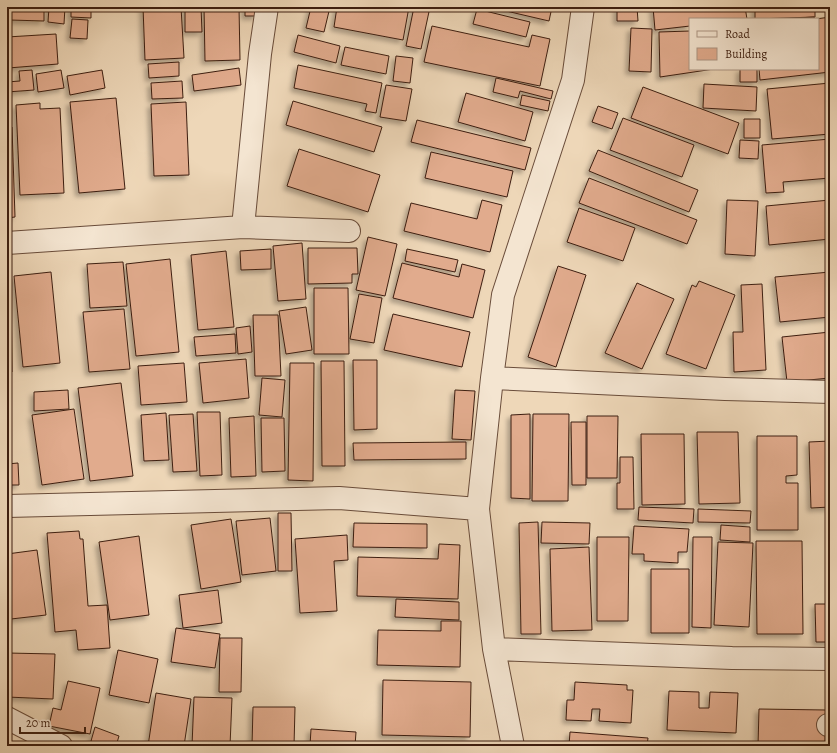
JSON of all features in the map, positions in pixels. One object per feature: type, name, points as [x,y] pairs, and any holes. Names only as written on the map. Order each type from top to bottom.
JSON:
[{"type":"street","points":[[243,227],[260,54],[267,7]]},
{"type":"street","points":[[513,746],[494,649],[478,509],[492,378],[503,295],[573,80],[583,7]]},
{"type":"street","points":[[7,243],[243,227],[349,231]]},
{"type":"street","points":[[492,378],[830,392]]},
{"type":"street","points":[[7,506],[339,498],[478,509]]},
{"type":"street","points":[[494,649],[732,658],[830,659]]},
{"type":"street","points":[[7,718],[61,746]]},
{"type":"building","points":[[11,7],[44,7],[44,21],[10,20]]},
{"type":"building","points":[[49,7],[65,7],[64,24],[48,22]]},
{"type":"building","points":[[71,7],[91,7],[91,18],[71,17]]},
{"type":"building","points":[[143,7],[181,7],[184,58],[145,60]]},
{"type":"building","points":[[185,7],[201,7],[202,32],[185,32]]},
{"type":"building","points":[[204,7],[239,7],[240,60],[205,61]]},
{"type":"building","points":[[245,7],[257,7],[257,16],[245,16]]},
{"type":"building","points":[[311,7],[330,7],[324,32],[306,28]]},
{"type":"building","points":[[337,7],[409,7],[403,40],[334,27]]},
{"type":"building","points":[[414,7],[430,7],[421,49],[406,46]]},
{"type":"building","points":[[489,7],[552,7],[549,21]]},
{"type":"building","points":[[617,7],[637,7],[638,21],[617,21]]},
{"type":"building","points":[[653,7],[745,7],[747,18],[689,18],[689,26],[655,30]]},
{"type":"building","points":[[755,7],[766,7],[766,10],[815,8],[815,17],[755,18]]},
{"type":"building","points":[[477,9],[530,22],[526,37],[473,24]]},
{"type":"building","points":[[830,17],[830,72],[760,80],[759,70],[819,70],[819,19]]},
{"type":"building","points":[[72,19],[88,20],[87,39],[70,38]]},
{"type":"building","points":[[432,26],[529,47],[532,35],[550,39],[540,86],[424,62]]},
{"type":"building","points":[[631,28],[652,29],[651,72],[629,71]]},
{"type":"building","points":[[689,31],[689,70],[707,70],[660,77],[659,32]]},
{"type":"building","points":[[56,34],[58,64],[8,68],[7,37]]},
{"type":"building","points":[[298,35],[340,46],[336,63],[294,52]]},
{"type":"building","points":[[345,47],[389,56],[386,74],[341,65]]},
{"type":"building","points":[[396,56],[413,58],[410,83],[393,81]]},
{"type":"building","points":[[179,62],[179,76],[149,78],[148,64]]},
{"type":"building","points":[[298,65],[382,83],[376,113],[365,111],[367,104],[294,88]]},
{"type":"building","points":[[239,68],[241,85],[194,91],[192,75]]},
{"type":"building","points":[[32,70],[34,90],[7,92],[7,82],[20,81],[19,71]]},
{"type":"building","points":[[61,70],[64,88],[38,92],[36,74]]},
{"type":"building","points":[[102,70],[105,88],[70,95],[67,76]]},
{"type":"building","points":[[740,70],[757,70],[757,82],[740,82]]},
{"type":"building","points":[[496,78],[553,91],[551,99],[520,91],[518,98],[493,92]]},
{"type":"building","points":[[182,81],[183,98],[152,99],[151,83]]},
{"type":"building","points":[[830,83],[830,134],[772,139],[767,89]]},
{"type":"building","points":[[704,84],[757,87],[756,111],[703,108]]},
{"type":"building","points":[[386,85],[412,89],[406,121],[380,117]]},
{"type":"building","points":[[643,87],[739,123],[728,154],[631,118]]},
{"type":"building","points":[[466,93],[533,112],[525,141],[458,122]]},
{"type":"building","points":[[522,95],[550,101],[548,111],[520,105]]},
{"type":"building","points":[[116,98],[125,189],[79,193],[70,102]]},
{"type":"building","points":[[293,101],[382,127],[374,152],[286,125]]},
{"type":"building","points":[[186,102],[189,175],[154,176],[151,104]]},
{"type":"building","points":[[40,103],[40,109],[60,108],[64,193],[20,195],[16,105]]},
{"type":"building","points":[[598,106],[618,113],[612,129],[592,122]]},
{"type":"building","points":[[623,118],[694,145],[682,177],[610,150]]},
{"type":"building","points":[[744,119],[760,119],[760,138],[744,138]]},
{"type":"building","points":[[417,120],[531,148],[525,170],[411,142]]},
{"type":"building","points":[[12,127],[15,217],[7,218],[7,128]]},
{"type":"building","points":[[830,139],[830,178],[783,182],[784,192],[766,193],[762,145]]},
{"type":"building","points":[[740,140],[759,141],[758,159],[739,158]]},
{"type":"building","points":[[299,149],[380,175],[368,212],[287,186]]},
{"type":"building","points":[[598,150],[698,190],[689,212],[589,171]]},
{"type":"building","points":[[431,152],[513,171],[507,197],[425,178]]},
{"type":"building","points":[[589,178],[697,220],[687,244],[579,203]]},
{"type":"building","points":[[482,200],[502,205],[490,252],[404,231],[411,203],[477,219]]},
{"type":"building","points":[[727,200],[758,201],[755,256],[725,254]]},
{"type":"building","points":[[830,200],[830,239],[769,245],[766,206]]},
{"type":"building","points":[[579,208],[635,228],[623,261],[567,242]]},
{"type":"building","points":[[368,237],[397,244],[385,296],[356,290]]},
{"type":"building","points":[[302,243],[306,299],[278,301],[273,246]]},
{"type":"building","points":[[308,248],[357,248],[358,274],[352,274],[352,283],[308,284]]},
{"type":"building","points":[[271,249],[271,269],[241,270],[240,251]]},
{"type":"building","points":[[407,249],[458,260],[455,272],[405,261]]},
{"type":"building","points":[[226,251],[234,327],[198,330],[191,255]]},
{"type":"building","points":[[170,259],[179,352],[136,356],[126,264]]},
{"type":"building","points":[[123,262],[127,306],[90,308],[87,264]]},
{"type":"building","points":[[402,263],[459,277],[462,264],[485,270],[473,318],[393,298]]},
{"type":"building","points":[[558,266],[586,275],[556,367],[528,357]]},
{"type":"building","points":[[51,272],[60,363],[23,367],[14,276]]},
{"type":"building","points":[[830,272],[830,317],[780,322],[775,277]]},
{"type":"building","points":[[699,281],[735,295],[706,369],[666,354],[692,285],[696,287]]},
{"type":"building","points":[[637,283],[674,299],[642,369],[605,353]]},
{"type":"building","points":[[762,284],[766,370],[734,372],[733,332],[743,332],[741,285]]},
{"type":"building","points":[[7,286],[11,286],[12,372],[7,372]]},
{"type":"building","points":[[314,288],[348,288],[349,354],[314,354]]},
{"type":"building","points":[[359,294],[382,298],[374,343],[350,339]]},
{"type":"building","points":[[306,307],[312,350],[286,354],[279,311]]},
{"type":"building","points":[[124,309],[130,369],[89,372],[83,312]]},
{"type":"building","points":[[393,314],[470,332],[462,367],[384,350]]},
{"type":"building","points":[[253,315],[278,315],[281,376],[255,376]]},
{"type":"building","points":[[250,326],[252,352],[238,354],[236,328]]},
{"type":"building","points":[[830,332],[830,378],[787,382],[782,337]]},
{"type":"building","points":[[235,334],[236,353],[196,356],[194,337]]},
{"type":"building","points":[[246,359],[249,398],[203,403],[199,363]]},
{"type":"building","points":[[353,360],[377,360],[377,429],[354,430]]},
{"type":"building","points":[[321,361],[344,361],[345,466],[322,466]]},
{"type":"building","points":[[184,363],[187,402],[141,405],[138,366]]},
{"type":"building","points":[[290,363],[314,363],[313,481],[288,480]]},
{"type":"building","points":[[262,378],[285,380],[282,417],[259,415]]},
{"type":"building","points":[[121,383],[133,476],[90,481],[78,388]]},
{"type":"building","points":[[68,390],[69,409],[34,411],[34,392]]},
{"type":"building","points":[[455,390],[475,391],[471,440],[452,439]]},
{"type":"building","points":[[74,409],[84,479],[42,485],[32,415]]},
{"type":"building","points":[[197,412],[220,412],[222,475],[200,476]]},
{"type":"building","points":[[166,413],[169,460],[144,461],[141,415]]},
{"type":"building","points":[[193,414],[197,471],[173,472],[169,415]]},
{"type":"building","points":[[530,414],[530,499],[511,498],[511,415]]},
{"type":"building","points":[[533,414],[569,414],[568,501],[532,501]]},
{"type":"building","points":[[254,416],[256,476],[231,477],[229,418]]},
{"type":"building","points":[[587,416],[618,416],[617,478],[587,478]]},
{"type":"building","points":[[261,418],[284,418],[285,471],[262,472]]},
{"type":"building","points":[[571,422],[586,422],[586,485],[572,485]]},
{"type":"building","points":[[697,432],[738,432],[740,503],[699,504]]},
{"type":"building","points":[[641,434],[684,434],[685,504],[642,505]]},
{"type":"building","points":[[757,436],[797,436],[797,475],[786,476],[786,483],[798,483],[798,530],[757,530]]},
{"type":"building","points":[[830,441],[830,507],[811,508],[809,442]]},
{"type":"building","points":[[466,442],[466,459],[354,460],[353,443]]},
{"type":"building","points":[[620,457],[633,457],[634,509],[617,509],[617,483],[620,483]]},
{"type":"building","points":[[18,463],[19,485],[7,485],[7,464]]},
{"type":"building","points":[[639,507],[694,509],[693,523],[638,520]]},
{"type":"building","points":[[698,509],[751,511],[750,523],[698,522]]},
{"type":"building","points":[[278,513],[291,513],[292,571],[278,571]]},
{"type":"building","points":[[270,518],[276,571],[242,575],[236,521]]},
{"type":"building","points":[[231,519],[241,582],[201,589],[191,525]]},
{"type":"building","points":[[538,522],[541,634],[521,634],[519,523]]},
{"type":"building","points":[[542,522],[590,523],[589,544],[541,543]]},
{"type":"building","points":[[354,523],[427,524],[427,548],[353,547]]},
{"type":"building","points":[[721,525],[750,527],[750,542],[720,540]]},
{"type":"building","points":[[634,526],[689,529],[687,552],[678,552],[678,563],[644,561],[644,554],[632,554]]},
{"type":"building","points":[[79,531],[80,539],[83,539],[88,606],[107,605],[110,648],[78,650],[76,630],[55,632],[47,533]]},
{"type":"building","points":[[347,535],[348,560],[334,561],[337,611],[300,613],[295,539]]},
{"type":"building","points":[[139,536],[149,615],[110,620],[99,542]]},
{"type":"building","points":[[597,537],[629,537],[628,621],[597,621]]},
{"type":"building","points":[[693,537],[712,537],[711,628],[692,627]]},
{"type":"building","points":[[756,541],[802,541],[803,634],[757,634]]},
{"type":"building","points":[[718,542],[753,543],[749,627],[714,625]]},
{"type":"building","points":[[439,544],[460,545],[458,599],[357,596],[358,557],[438,559]]},
{"type":"building","points":[[589,547],[592,630],[552,631],[550,549]]},
{"type":"building","points":[[37,550],[46,615],[11,619],[7,589],[7,554]]},
{"type":"building","points":[[651,569],[689,569],[689,633],[651,633]]},
{"type":"building","points":[[218,590],[222,623],[183,628],[179,595]]},
{"type":"building","points":[[396,599],[459,602],[459,620],[395,617]]},
{"type":"building","points":[[815,604],[830,604],[830,642],[816,642]]},
{"type":"building","points":[[441,621],[461,621],[460,667],[377,665],[378,630],[441,631]]},
{"type":"building","points":[[176,628],[220,634],[215,668],[171,662]]},
{"type":"building","points":[[220,638],[242,638],[241,692],[219,692]]},
{"type":"building","points":[[118,650],[158,659],[149,703],[109,695]]},
{"type":"building","points":[[7,653],[55,654],[53,699],[7,697]]},
{"type":"building","points":[[383,680],[471,682],[470,737],[382,735]]},
{"type":"building","points":[[68,681],[100,688],[90,734],[49,726],[53,708],[61,710]]},
{"type":"building","points":[[575,682],[627,685],[627,690],[633,690],[631,723],[599,721],[600,709],[592,709],[591,721],[566,720],[567,700],[574,700]]},
{"type":"building","points":[[669,691],[699,692],[699,708],[709,708],[710,692],[738,693],[736,733],[667,730]]},
{"type":"building","points":[[156,693],[191,699],[184,746],[148,746]]},
{"type":"building","points":[[194,697],[232,698],[230,746],[192,746]]},
{"type":"building","points":[[253,707],[295,707],[294,746],[252,746]]},
{"type":"building","points":[[759,709],[826,710],[825,746],[758,746]]},
{"type":"building","points":[[95,727],[119,736],[116,746],[105,746],[91,741]]},
{"type":"building","points":[[311,729],[356,732],[355,746],[310,746]]},
{"type":"building","points":[[570,732],[648,738],[647,746],[569,746]]},
{"type":"building","points":[[7,738],[17,746],[7,746]]}]
